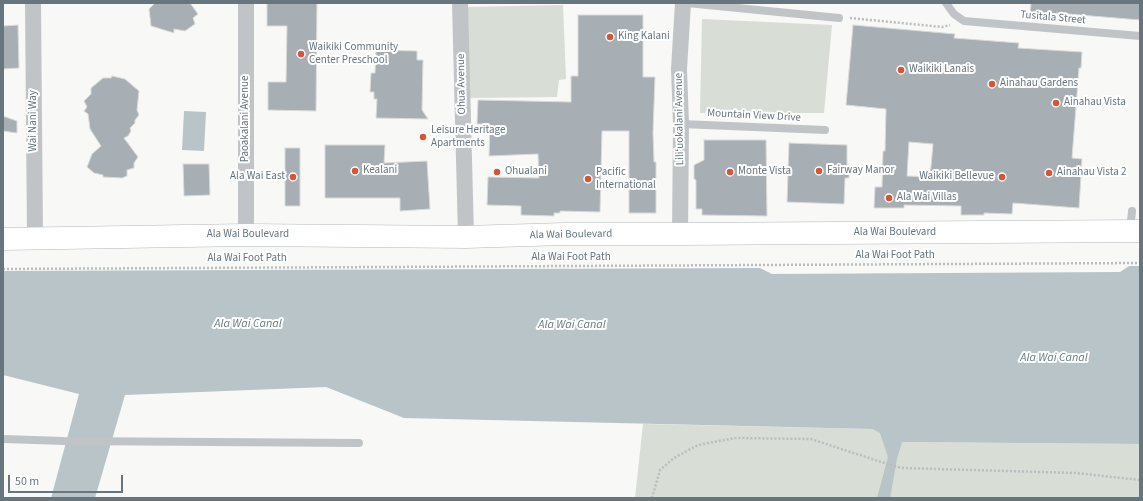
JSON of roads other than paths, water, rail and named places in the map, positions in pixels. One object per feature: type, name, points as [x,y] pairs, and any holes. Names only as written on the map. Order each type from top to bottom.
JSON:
[{"type":"main road","name":"Ala Wai Boulevard","points":[[3,239],[246,235],[466,237],[1134,224]]},
{"type":"street","name":"Wai Nani Way","points":[[33,3],[35,238]]},
{"type":"street","name":"Paoakalani Avenue","points":[[246,3],[246,235]]},
{"type":"street","name":"Ohua Avenue","points":[[460,3],[466,237]]},
{"type":"street","name":"Liliʻuokalani Avenue","points":[[680,234],[681,124],[679,68],[683,3]]},
{"type":"lane","points":[[687,3],[839,18]]},
{"type":"lane","name":"Tusitala Street","points":[[946,3],[954,14],[964,21],[1140,36]]},
{"type":"lane","name":"Mountain View Drive","points":[[681,124],[825,130]]},
{"type":"lane","points":[[3,439],[64,441],[359,443]]},
{"type":"water","points":[[184,111],[206,112],[204,151],[182,150]]},
{"type":"water","name":"Ala Wai Canal","points":[[1129,266],[1140,266],[1140,444],[902,442],[897,459],[890,498],[877,498],[888,457],[880,433],[872,429],[404,418],[326,387],[125,395],[95,498],[51,498],[79,394],[3,375],[3,271],[760,268],[772,274],[1120,272]]},
{"type":"place","name":"King Kalani","points":[[610,37]]},
{"type":"place","name":"Waikiki Community Center Preschool","points":[[301,54]]},
{"type":"place","name":"Waikiki Lanais","points":[[901,70]]},
{"type":"place","name":"Ainahau Gardens","points":[[992,84]]},
{"type":"place","name":"Ainahau Vista","points":[[1056,103]]},
{"type":"place","name":"Leisure Heritage Apartments","points":[[423,137]]},
{"type":"place","name":"Kealani","points":[[355,171]]},
{"type":"place","name":"Fairway Manor","points":[[819,171]]},
{"type":"place","name":"Ohualani","points":[[497,172]]},
{"type":"place","name":"Monte Vista","points":[[730,172]]},
{"type":"place","name":"Ainahau Vista 2","points":[[1049,173]]},
{"type":"place","name":"Ala Wai East","points":[[293,177]]},
{"type":"place","name":"Waikiki Bellevue","points":[[1002,177]]},
{"type":"place","name":"Pacific International","points":[[588,179]]},
{"type":"place","name":"Ala Wai Villas","points":[[889,198]]}]
